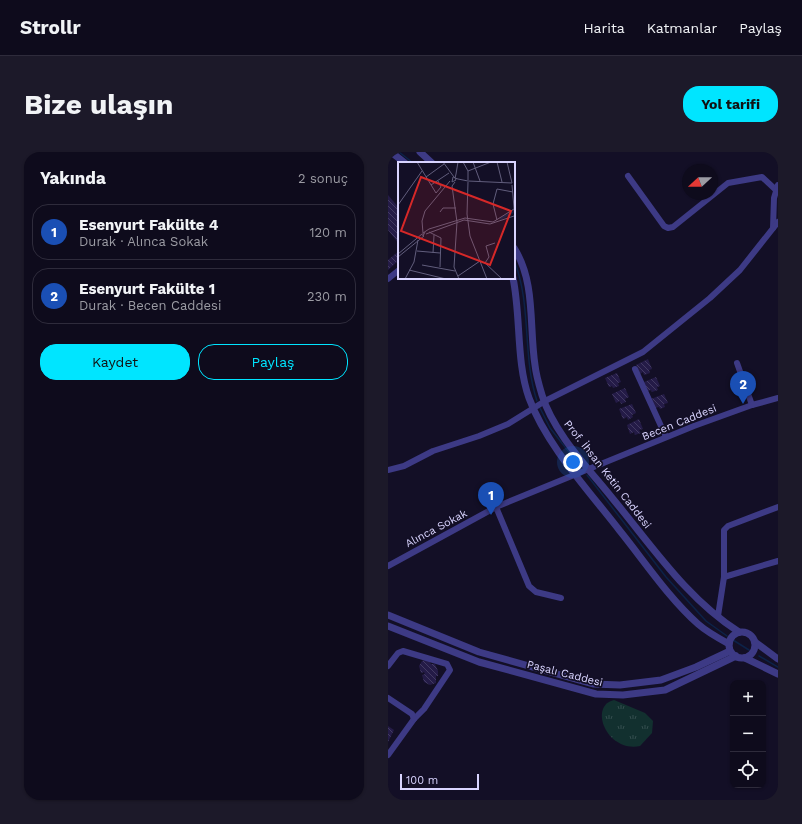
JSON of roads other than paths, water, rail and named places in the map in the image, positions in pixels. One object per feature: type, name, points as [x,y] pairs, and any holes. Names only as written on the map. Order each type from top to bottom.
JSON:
[{"type":"street","points":[[391,152],[404,162]]},
{"type":"street","points":[[420,152],[431,162]]},
{"type":"street","points":[[388,470],[404,466],[449,444],[479,436],[500,427],[545,401],[644,352],[710,298],[740,270],[776,226],[774,198],[777,188],[762,176],[728,183],[673,227],[668,228],[664,226],[628,176]]},
{"type":"street","name":"Prof. İhsan Ketin Caddesi","points":[[515,250],[525,273],[529,294],[535,366],[545,401],[557,427],[662,562],[702,603],[739,632]]},
{"type":"street","points":[[388,279],[398,271]]},
{"type":"street","points":[[513,279],[517,296],[523,366],[529,397],[541,425],[667,591],[698,624],[729,647],[736,656],[745,658],[778,674]]},
{"type":"street","points":[[737,363],[752,405]]},
{"type":"street","points":[[634,369],[666,437]]},
{"type":"street","name":"Becen Caddesi","points":[[577,474],[666,437],[752,405],[778,398]]},
{"type":"street","name":"Alınca Sokak","points":[[388,566],[496,508],[577,474]]},
{"type":"street","points":[[718,616],[724,578],[725,528],[778,507]]},
{"type":"street","points":[[496,508],[529,586],[536,592],[561,598]]},
{"type":"street","points":[[724,578],[778,561]]},
{"type":"street","name":"Paşalı Caddesi","points":[[388,614],[478,652],[593,684],[620,685],[661,680],[696,667],[729,647]]},
{"type":"street","name":"Paşalı Caddesi","points":[[388,626],[479,662],[596,694],[623,695],[665,690],[736,656]]},
{"type":"street","points":[[729,647],[730,640],[739,632],[749,634],[755,642],[778,659]]},
{"type":"street","points":[[745,658],[754,652],[755,642]]},
{"type":"street","points":[[388,666],[398,653],[403,651],[447,664],[450,671],[424,709],[414,719],[388,755]]},
{"type":"street","points":[[388,698],[412,714],[414,719]]},
{"type":"waterway","points":[[399,152],[412,162]]},
{"type":"waterway","points":[[515,263],[520,277],[523,295],[532,384],[537,401]]},
{"type":"waterway","points":[[540,408],[550,428],[580,466]]},
{"type":"waterway","points":[[587,475],[666,577],[706,621],[727,636]]},
{"type":"waterway","points":[[733,640],[749,650]]},
{"type":"waterway","points":[[759,656],[778,667]]},
{"type":"place","name":"Esenyurt Fakülte 1","points":[[743,404]]},
{"type":"place","name":"Esenyurt Fakülte 4","points":[[491,515]]}]
